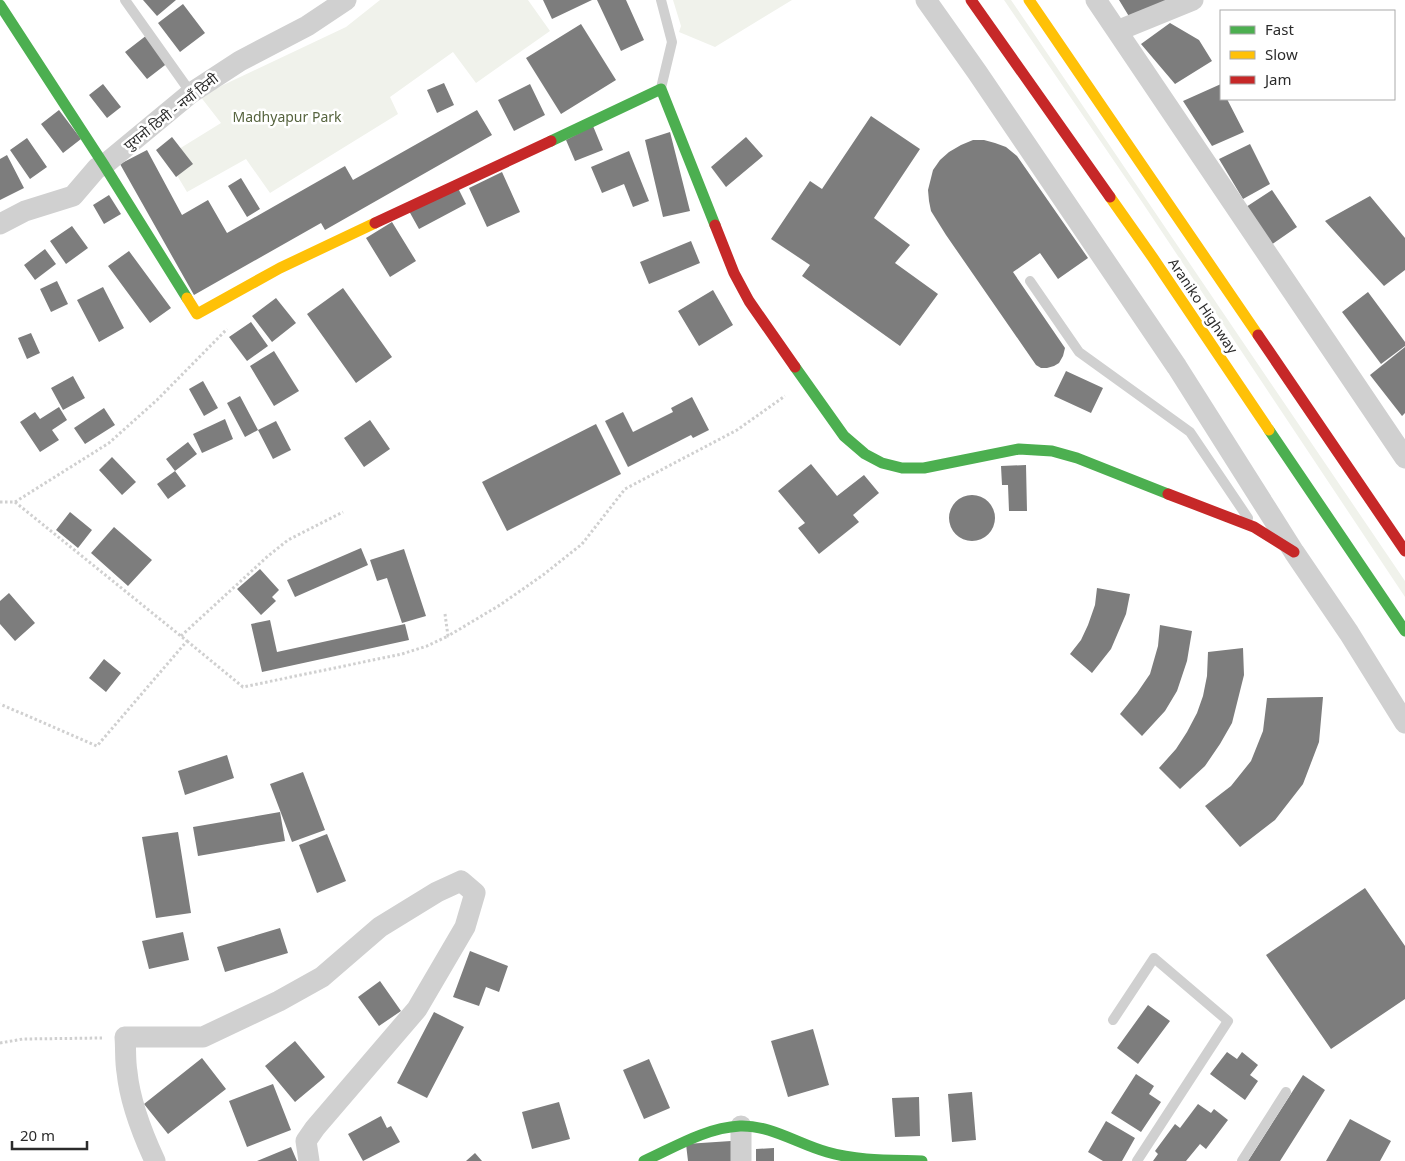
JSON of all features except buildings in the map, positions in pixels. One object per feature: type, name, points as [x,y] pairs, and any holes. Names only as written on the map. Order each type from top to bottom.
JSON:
[{"type":"main road","name":"Araniko Highway","points":[[972,0],[1153,258],[1405,631]]},
{"type":"main road","name":"Araniko Highway","points":[[1030,0],[1405,550]]},
{"type":"main road","points":[[0,5],[104,165],[197,314],[280,268],[660,89],[734,273],[749,301],[844,436],[865,454],[882,463],[902,468],[924,468],[1019,449],[1052,451],[1077,458],[1254,527],[1294,552]]},
{"type":"main road","points":[[644,1161],[706,1132],[740,1126],[771,1130],[829,1153],[865,1159],[922,1161]]},
{"type":"street","name":"पुरानो ठिमी - नयाँ ठिमी","points":[[0,224],[25,211],[73,196],[97,168],[104,165],[192,94],[240,62],[307,26],[346,0]]},
{"type":"street","points":[[926,0],[1167,351],[1405,723]]},
{"type":"street","points":[[1096,0],[1405,458]]},
{"type":"street","points":[[1117,31],[1193,0]]},
{"type":"street","points":[[155,1161],[144,1137],[131,1095],[127,1072],[126,1037],[204,1037],[280,1001],[322,977],[380,926],[437,892],[461,882],[475,893],[465,927],[418,1009],[314,1128],[306,1141],[309,1161]]},
{"type":"street","points":[[740,1126],[741,1161]]},
{"type":"lane","points":[[125,0],[192,94]]},
{"type":"lane","points":[[660,89],[672,42],[661,0]]},
{"type":"lane","points":[[1030,281],[1079,352],[1190,432],[1254,527]]},
{"type":"lane","points":[[1114,1020],[1154,958],[1228,1021],[1137,1161]]},
{"type":"lane","points":[[1242,1161],[1286,1092]]},
{"type":"path","points":[[0,502],[15,502],[109,443],[157,400],[232,323]]},
{"type":"path","points":[[15,502],[243,687],[402,654],[427,646],[448,636],[500,605],[544,575],[582,544],[625,488],[736,430],[806,381]]},
{"type":"path","points":[[182,636],[268,556],[313,527],[343,512]]},
{"type":"path","points":[[445,614],[448,636]]},
{"type":"path","points":[[0,704],[97,746],[187,641]]},
{"type":"path","points":[[0,1043],[22,1040],[126,1037]]},
{"type":"green space","name":"Madhyapur Park","points":[[380,0],[528,0],[550,31],[476,83],[453,52],[390,97],[398,114],[270,193],[246,159],[187,192],[166,157],[221,123],[200,96],[346,27]]},
{"type":"green space","points":[[673,0],[792,0],[715,47],[679,32],[681,26]]},
{"type":"green space","points":[[1004,0],[1011,0],[1405,581],[1405,597],[1142,202]]},
{"type":"traffic: fast","points":[[0,5],[104,165],[187,298]]},
{"type":"traffic: fast","points":[[551,141],[661,89],[715,225]]},
{"type":"traffic: fast","points":[[795,367],[844,436],[865,454],[882,463],[902,468],[924,468],[1019,449],[1052,451],[1077,458],[1168,494]]},
{"type":"traffic: fast","points":[[1269,430],[1405,631]]},
{"type":"traffic: fast","points":[[644,1161],[702,1134],[740,1126],[774,1132],[816,1149],[839,1155],[874,1160],[922,1161]]},
{"type":"traffic: slow","points":[[1029,0],[1258,335]]},
{"type":"traffic: slow","points":[[1110,197],[1269,430]]},
{"type":"traffic: slow","points":[[187,298],[197,314],[280,268],[375,223]]},
{"type":"traffic: jam","points":[[971,0],[1110,197]]},
{"type":"traffic: jam","points":[[375,223],[551,141]]},
{"type":"traffic: jam","points":[[715,225],[734,273],[749,301],[795,367]]},
{"type":"traffic: jam","points":[[1258,335],[1405,551]]},
{"type":"traffic: jam","points":[[1168,494],[1254,527],[1294,552]]}]
